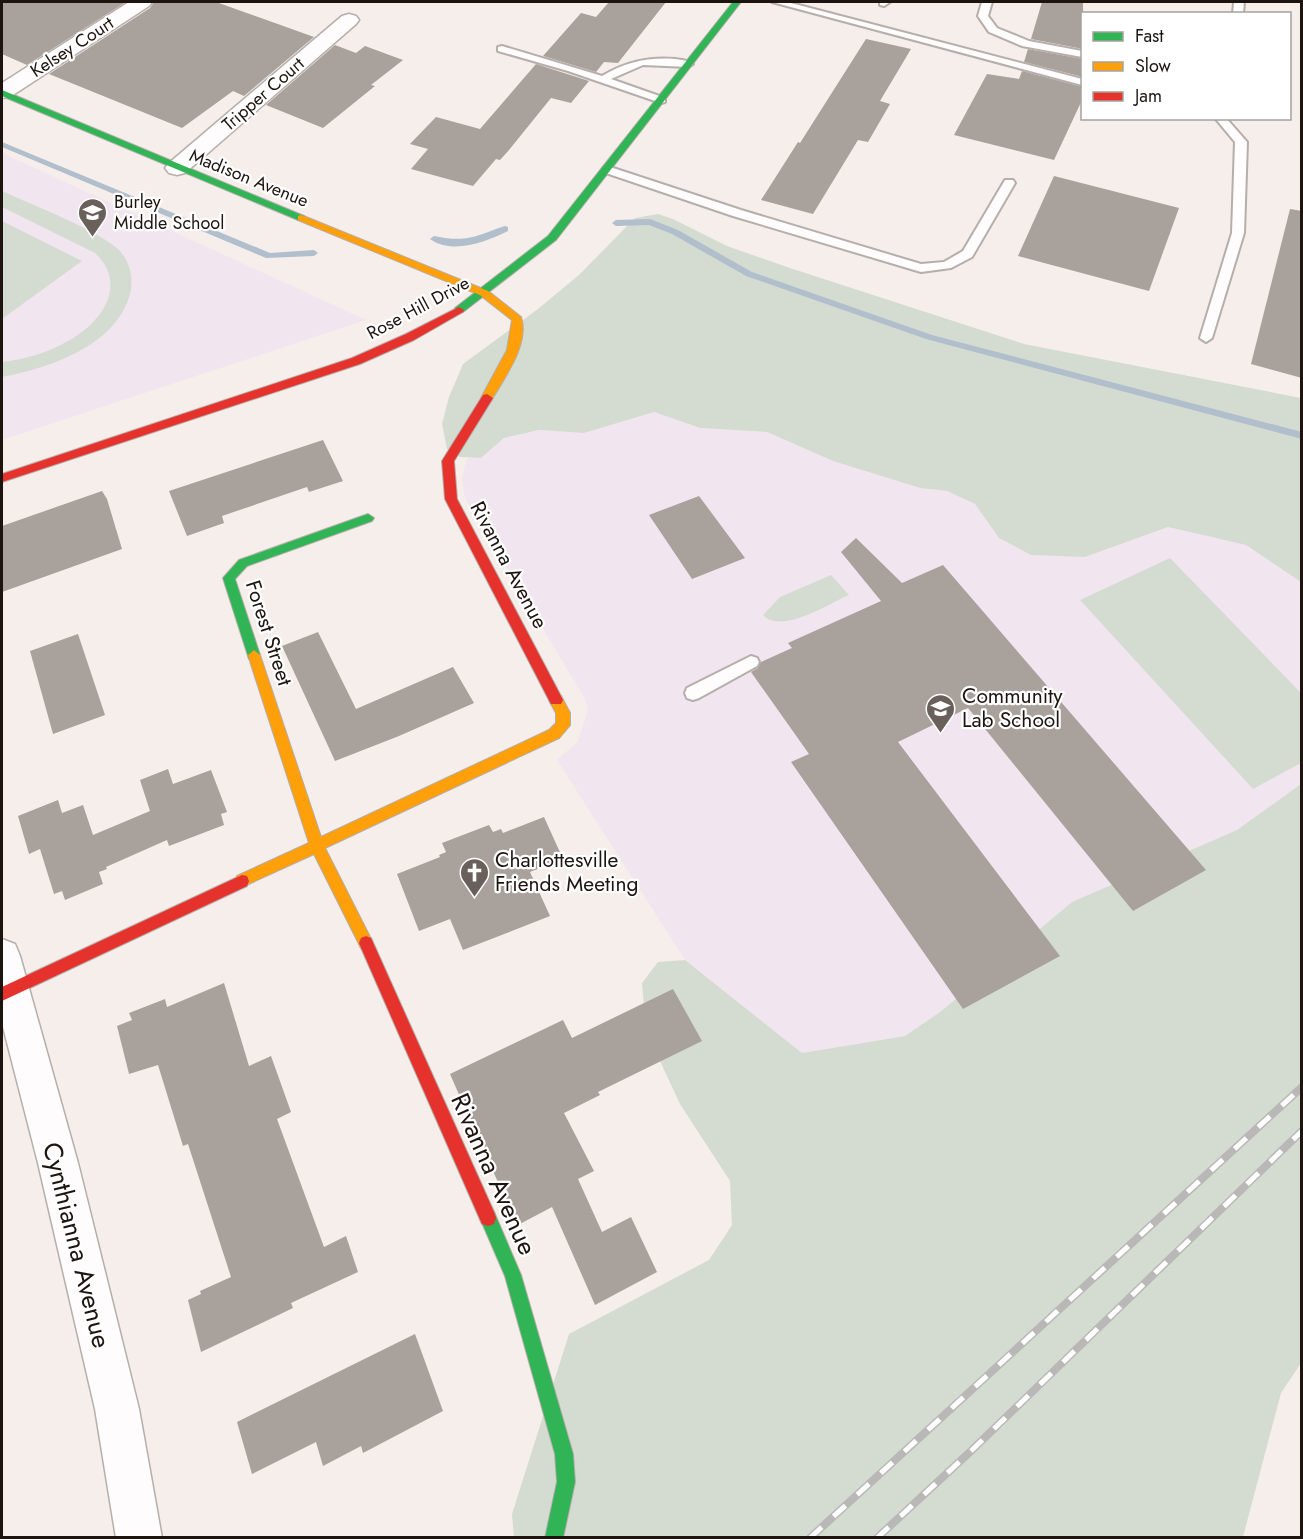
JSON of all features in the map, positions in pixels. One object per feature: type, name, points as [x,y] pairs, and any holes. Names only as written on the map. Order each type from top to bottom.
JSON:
[{"type":"street","name":"Kelsey Court","points":[[2,92],[142,2]]},
{"type":"street","name":"Rose Hill Drive","points":[[2,478],[356,361],[410,337],[459,310],[552,238],[737,2]]},
{"type":"street","name":"Tripper Court","points":[[177,168],[349,20]]},
{"type":"street","name":"Madison Avenue","points":[[2,92],[177,168],[484,292]]},
{"type":"street","name":"Rivanna Avenue","points":[[484,292],[516,320],[518,334],[505,368],[448,461],[451,499],[562,713],[564,725],[554,734],[317,846],[371,953],[513,1275],[564,1454],[566,1482],[558,1528],[554,1538]]},
{"type":"street","name":"Forest Street","points":[[317,846],[229,578],[243,563],[368,519]]},
{"type":"street","points":[[4,980],[317,846]]},
{"type":"street","name":"Cynthianna Avenue","points":[[4,980],[58,1163],[112,1387],[139,1538]]},
{"type":"lane","points":[[777,2],[1081,81]]},
{"type":"lane","points":[[987,2],[983,16],[993,30],[1026,44],[1081,54]]},
{"type":"lane","points":[[502,49],[537,58],[661,100]]},
{"type":"lane","points":[[602,80],[625,66],[649,60],[688,64]]},
{"type":"lane","points":[[1206,338],[1238,233],[1241,142],[1222,120]]},
{"type":"lane","points":[[607,170],[737,213],[921,268],[940,268],[958,263],[968,254],[1009,183]]},
{"type":"lane","points":[[693,693],[751,662]]},
{"type":"shaded area","name":"Burley Middle School","points":[[2,153],[366,320],[2,440]]},
{"type":"shaded area","points":[[2,191],[47,210],[111,243],[126,260],[132,282],[130,294],[122,312],[111,328],[96,341],[78,352],[40,368],[2,377],[2,362],[44,352],[60,345],[91,324],[107,302],[110,278],[105,265],[95,253],[2,207]]},
{"type":"shaded area","points":[[658,214],[727,246],[1024,344],[1301,398],[1301,582],[1246,545],[1168,527],[1085,557],[1031,555],[999,538],[975,504],[947,491],[920,488],[833,461],[767,432],[700,428],[654,412],[584,433],[539,430],[504,438],[481,458],[460,457],[447,449],[442,424],[449,397],[463,364],[538,309],[580,274],[635,218]]},
{"type":"shaded area","points":[[2,221],[82,261],[2,319]]},
{"type":"shaded area","name":"Community Lab School","points":[[654,412],[700,428],[767,432],[833,461],[920,488],[947,491],[975,504],[999,538],[1085,557],[1168,527],[1246,545],[1301,582],[1301,784],[1237,830],[1072,902],[940,1012],[905,1036],[802,1053],[685,960],[557,760],[578,741],[588,710],[586,701],[465,498],[462,478],[466,461],[469,457],[481,458],[504,438],[539,430],[584,433]]},
{"type":"shaded area","points":[[1170,558],[1301,693],[1301,763],[1253,789],[1080,600]]},
{"type":"shaded area","points":[[831,575],[849,595],[793,620],[781,622],[763,615],[780,597]]},
{"type":"shaded area","points":[[1301,784],[1301,1363],[1281,1393],[1243,1537],[514,1538],[512,1514],[569,1334],[709,1260],[732,1225],[730,1181],[680,1104],[646,1031],[642,983],[658,962],[685,960],[802,1053],[905,1036],[940,1012],[1072,902],[1237,830]]},
{"type":"building","points":[[2,2],[126,2],[27,65],[2,54]]},
{"type":"building","points":[[154,2],[216,2],[314,37],[244,96],[233,91],[182,128],[49,74],[150,8]]},
{"type":"building","points":[[609,2],[666,2],[618,63],[604,62],[596,72],[543,56],[581,13],[596,17]]},
{"type":"building","points":[[1042,2],[1083,2],[1081,49],[1031,39]]},
{"type":"building","points":[[866,39],[911,49],[880,101],[890,104],[868,142],[858,140],[813,214],[761,200],[798,142],[800,143]]},
{"type":"building","points":[[335,45],[356,53],[365,46],[403,60],[323,128],[266,105]]},
{"type":"building","points":[[1028,49],[1081,59],[1081,76],[1024,62]]},
{"type":"building","points":[[536,64],[589,81],[571,103],[551,98],[509,150],[500,160],[496,159],[473,186],[411,169],[428,149],[410,144],[436,117],[480,129]]},
{"type":"building","points":[[1022,71],[1081,86],[1081,102],[1054,160],[954,135],[987,74],[1019,79]]},
{"type":"building","points":[[1054,176],[1179,208],[1149,291],[1018,256]]},
{"type":"building","points":[[1290,209],[1302,211],[1302,378],[1251,364]]},
{"type":"building","points":[[323,440],[343,481],[309,492],[307,487],[222,516],[224,523],[187,536],[169,491]]},
{"type":"building","points":[[102,491],[107,499],[122,549],[2,592],[2,526]]},
{"type":"building","points":[[699,496],[745,558],[692,579],[649,515]]},
{"type":"building","points":[[856,538],[902,583],[943,565],[1206,870],[1133,911],[968,708],[898,742],[1060,956],[963,1009],[791,762],[809,754],[751,672],[758,668],[761,662],[792,648],[788,643],[881,601],[841,552]]},
{"type":"building","points":[[318,632],[356,709],[453,667],[474,703],[335,761],[282,646]]},
{"type":"building","points":[[78,634],[105,715],[53,734],[30,651]]},
{"type":"building","points":[[168,769],[173,784],[211,770],[227,812],[221,814],[224,825],[169,846],[167,840],[106,867],[107,869],[99,872],[103,884],[65,900],[62,891],[54,894],[40,849],[29,854],[18,816],[58,800],[62,813],[83,805],[93,835],[150,811],[140,780]]},
{"type":"building","name":"Charlottesville Friends Meeting","points":[[544,817],[563,859],[530,872],[550,916],[463,950],[450,919],[419,931],[397,874],[440,857],[439,855],[446,852],[442,843],[489,825],[493,832],[501,829],[503,833]]},
{"type":"building","points":[[224,983],[249,1066],[271,1056],[291,1112],[277,1119],[324,1247],[346,1236],[358,1272],[291,1303],[293,1308],[201,1352],[188,1300],[201,1294],[200,1291],[231,1277],[188,1144],[183,1146],[158,1065],[129,1074],[117,1026],[132,1020],[129,1013],[165,999],[167,1007]]},
{"type":"building","points":[[673,989],[702,1041],[598,1092],[600,1095],[564,1113],[594,1171],[578,1179],[602,1232],[631,1217],[657,1272],[595,1305],[552,1207],[518,1225],[450,1074],[563,1020],[572,1038]]},
{"type":"building","points":[[415,1334],[443,1411],[363,1453],[361,1446],[323,1466],[316,1442],[252,1474],[237,1422]]},
{"type":"waterway","points":[[2,144],[269,256],[314,253]]},
{"type":"waterway","points":[[616,223],[650,222],[675,232],[749,274],[929,337],[1302,436]]},
{"type":"waterway","points":[[434,239],[470,242],[505,229]]},
{"type":"railway","points":[[810,1538],[1302,1087]]},
{"type":"railway","points":[[877,1538],[971,1451],[1302,1131]]},
{"type":"traffic: fast","points":[[459,310],[552,238],[737,2]]},
{"type":"traffic: fast","points":[[2,93],[301,218]]},
{"type":"traffic: fast","points":[[254,655],[229,578],[243,563],[368,518]]},
{"type":"traffic: fast","points":[[488,1218],[513,1275],[564,1454],[566,1482],[554,1538]]},
{"type":"traffic: slow","points":[[301,218],[484,293],[517,319],[512,350],[487,398]]},
{"type":"traffic: slow","points":[[254,655],[317,846],[366,943]]},
{"type":"traffic: slow","points":[[242,881],[554,734],[563,725],[563,713],[556,700]]},
{"type":"traffic: jam","points":[[2,478],[356,361],[410,337],[459,310]]},
{"type":"traffic: jam","points":[[487,398],[448,461],[451,499],[556,700]]},
{"type":"traffic: jam","points":[[2,994],[242,881]]},
{"type":"traffic: jam","points":[[366,943],[488,1218]]},
{"type":"place","name":"Burley Middle School","points":[[93,238]]},
{"type":"place","name":"Community Lab School","points":[[941,734]]},
{"type":"place","name":"Charlottesville Friends Meeting","points":[[474,898]]}]
